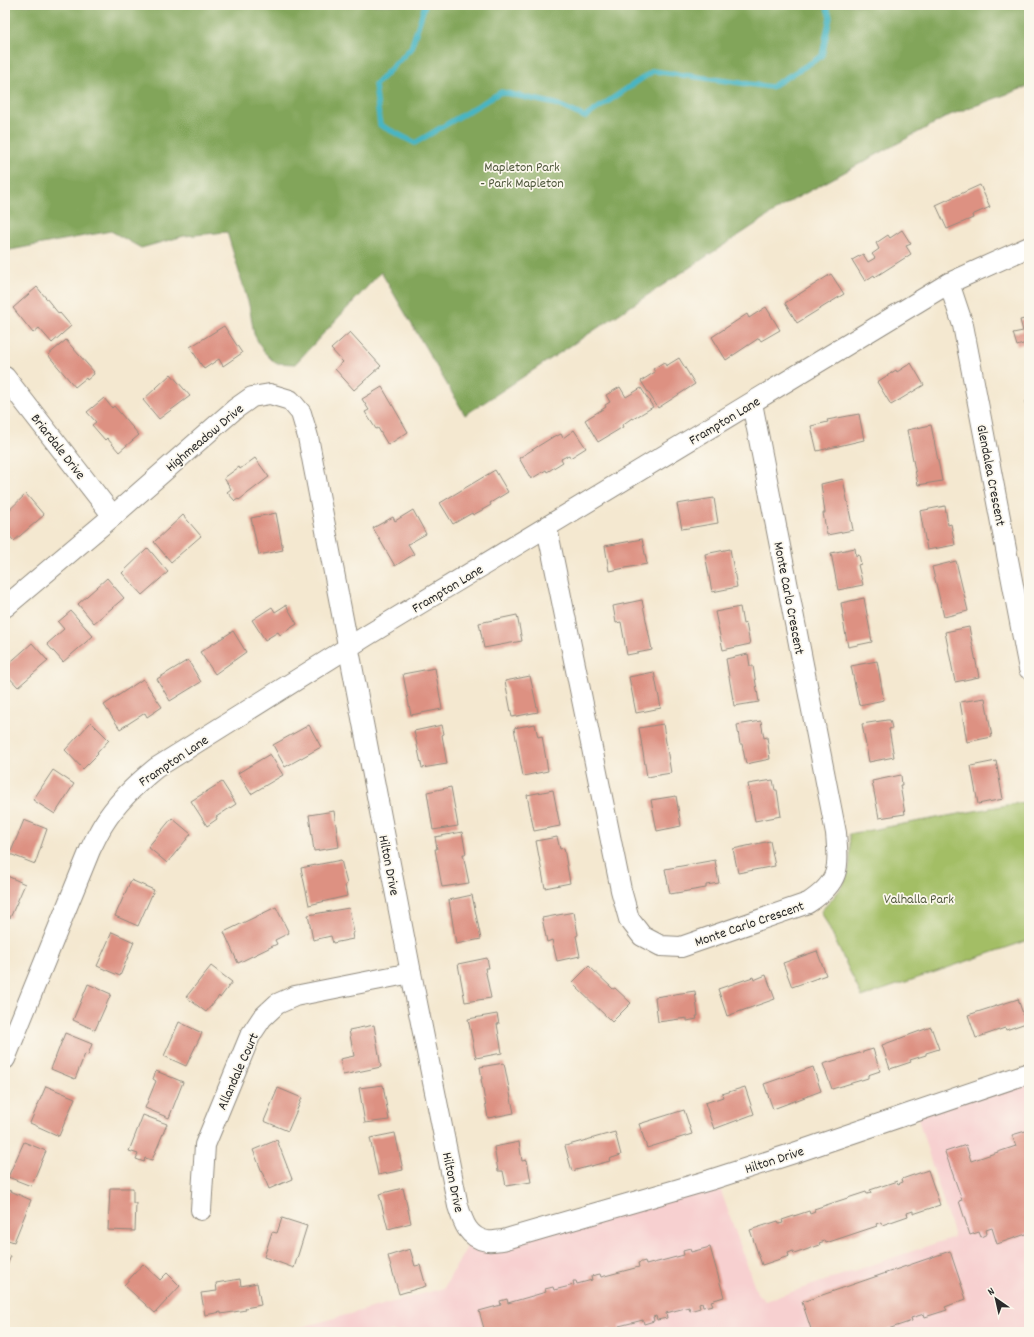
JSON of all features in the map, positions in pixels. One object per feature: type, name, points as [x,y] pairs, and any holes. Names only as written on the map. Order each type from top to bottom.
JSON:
[{"type":"street","name":"Frampton Lane","points":[[5,1059],[90,850],[102,826],[117,804],[135,785],[156,768],[348,647],[547,528],[950,282],[1029,247]]},
{"type":"street","name":"Glendalea Crescent","points":[[950,282],[963,325],[1029,669]]},
{"type":"street","name":"Briardale Drive","points":[[5,377],[113,516]]},
{"type":"street","name":"Highmeadow Drive","points":[[5,607],[113,516],[235,409],[252,397],[270,394],[290,400],[301,413],[308,437],[348,647]]},
{"type":"street","name":"Monte Carlo Crescent","points":[[547,528],[621,890],[629,919],[642,936],[661,946],[681,947],[808,903],[822,894],[833,880],[838,860],[836,833],[752,403]]},
{"type":"street","name":"Hilton Drive","points":[[348,647],[458,1206],[463,1224],[473,1236],[487,1241],[503,1240],[710,1180],[1029,1073]]},
{"type":"street","name":"Allandale Court","points":[[201,1210],[205,1145],[250,1036],[262,1018],[277,1004],[295,996],[411,973]]},
{"type":"shaded area","points":[[1029,1074],[1029,1332],[284,1332],[444,1288],[473,1236],[487,1241],[710,1180],[721,1191],[757,1293],[765,1301],[954,1237],[916,1112]]},
{"type":"green space","name":"Mapleton Park - Park Mapleton","points":[[5,5],[1029,5],[1029,86],[950,115],[791,201],[465,415],[381,272],[295,364],[275,363],[263,351],[254,334],[249,305],[227,232],[184,236],[141,248],[111,231],[5,251]]},
{"type":"green space","name":"Valhalla Park","points":[[1029,801],[1029,940],[862,997],[821,911],[838,892],[848,873],[850,856],[849,834]]},
{"type":"building","points":[[980,185],[990,207],[972,215],[973,218],[947,229],[936,205]]},
{"type":"building","points":[[902,230],[911,244],[906,246],[911,254],[875,277],[874,275],[865,281],[852,260],[863,254],[868,262],[875,258],[872,254],[879,249],[876,243],[888,235],[890,238]]},
{"type":"building","points":[[831,274],[844,294],[797,323],[785,303]]},
{"type":"building","points":[[37,287],[71,326],[52,343],[39,328],[33,333],[13,308]]},
{"type":"building","points":[[766,307],[780,330],[761,341],[759,338],[726,360],[712,337],[747,314],[749,318]]},
{"type":"building","points":[[1029,318],[1029,342],[1017,346],[1013,333],[1023,331],[1020,320]]},
{"type":"building","points":[[224,326],[242,353],[223,366],[219,359],[204,369],[190,347]]},
{"type":"building","points":[[350,332],[381,366],[354,390],[335,369],[343,362],[331,349]]},
{"type":"building","points":[[66,340],[94,372],[94,374],[87,380],[86,378],[75,387],[48,355]]},
{"type":"building","points":[[679,358],[695,384],[658,408],[641,381],[655,372],[653,369],[664,362],[666,366]]},
{"type":"building","points":[[911,363],[924,385],[891,405],[877,382],[896,370],[897,372]]},
{"type":"building","points":[[171,374],[190,396],[159,419],[143,400]]},
{"type":"building","points":[[382,387],[408,432],[388,445],[378,428],[376,429],[365,412],[369,410],[362,399]]},
{"type":"building","points":[[620,387],[626,397],[641,388],[653,407],[633,419],[632,418],[622,425],[623,427],[598,442],[585,420],[606,407],[605,405],[610,402],[606,395]]},
{"type":"building","points":[[104,398],[112,408],[114,406],[139,435],[119,452],[107,438],[105,440],[92,425],[96,422],[87,412]]},
{"type":"building","points":[[1029,401],[1029,420],[1028,420],[1025,402]]},
{"type":"building","points":[[859,414],[864,440],[817,451],[811,426],[828,422],[827,420]]},
{"type":"building","points":[[931,425],[942,481],[918,485],[907,430]]},
{"type":"building","points":[[574,430],[586,448],[570,458],[569,455],[561,459],[563,462],[547,472],[546,470],[531,479],[519,458],[556,435],[561,434],[563,438]]},
{"type":"building","points":[[255,458],[269,477],[239,500],[238,499],[235,501],[227,492],[231,489],[224,478]]},
{"type":"building","points":[[495,470],[508,492],[490,503],[491,505],[473,515],[472,513],[453,524],[440,503]]},
{"type":"building","points":[[843,479],[853,530],[827,535],[823,513],[825,513],[821,484]]},
{"type":"building","points":[[26,494],[44,515],[14,541],[5,531],[5,514]]},
{"type":"building","points":[[714,498],[718,523],[682,529],[677,504]]},
{"type":"building","points":[[945,506],[948,525],[951,524],[955,545],[927,550],[920,511]]},
{"type":"building","points":[[413,510],[426,534],[408,544],[414,554],[395,566],[373,528],[393,517],[395,521]]},
{"type":"building","points":[[276,513],[283,550],[259,555],[251,518]]},
{"type":"building","points":[[183,515],[201,536],[171,562],[154,542]]},
{"type":"building","points":[[642,539],[647,564],[609,571],[605,546]]},
{"type":"building","points":[[148,548],[168,572],[142,595],[122,573]]},
{"type":"building","points":[[855,548],[856,556],[859,555],[861,564],[858,565],[863,585],[838,590],[831,553]]},
{"type":"building","points":[[730,549],[737,587],[712,592],[705,554]]},
{"type":"building","points":[[956,561],[968,611],[944,617],[932,567]]},
{"type":"building","points":[[107,578],[124,598],[94,623],[78,604]]},
{"type":"building","points":[[864,598],[872,642],[848,647],[841,603]]},
{"type":"building","points":[[642,600],[652,650],[627,655],[621,622],[616,623],[613,606]]},
{"type":"building","points":[[286,605],[297,624],[280,635],[278,632],[265,640],[252,620],[272,607],[275,612]]},
{"type":"building","points":[[740,607],[743,624],[746,623],[750,644],[723,650],[715,612]]},
{"type":"building","points":[[71,611],[93,636],[63,662],[47,644],[64,629],[58,622]]},
{"type":"building","points":[[517,615],[522,641],[484,648],[479,623]]},
{"type":"building","points":[[969,627],[979,677],[955,682],[945,632]]},
{"type":"building","points":[[233,631],[246,652],[215,674],[200,652]]},
{"type":"building","points":[[32,643],[48,661],[18,687],[5,673],[5,667]]},
{"type":"building","points":[[748,654],[750,666],[753,666],[759,702],[734,706],[726,659]]},
{"type":"building","points":[[188,660],[201,682],[170,701],[157,679]]},
{"type":"building","points":[[877,661],[884,700],[859,705],[851,666]]},
{"type":"building","points":[[435,668],[442,709],[411,715],[403,674]]},
{"type":"building","points":[[654,672],[661,708],[636,713],[629,677]]},
{"type":"building","points":[[530,676],[538,712],[512,717],[505,681]]},
{"type":"building","points":[[143,679],[162,707],[147,717],[145,713],[120,729],[104,705]]},
{"type":"building","points":[[985,698],[992,737],[967,742],[960,702]]},
{"type":"building","points":[[890,720],[892,728],[889,729],[894,757],[869,762],[862,724]]},
{"type":"building","points":[[761,721],[764,738],[767,737],[770,759],[746,764],[742,744],[740,744],[737,725]]},
{"type":"building","points":[[91,722],[109,740],[83,769],[65,750]]},
{"type":"building","points":[[535,724],[538,737],[542,736],[548,771],[523,776],[514,728]]},
{"type":"building","points":[[663,724],[671,773],[647,777],[639,728]]},
{"type":"building","points":[[309,725],[321,747],[285,767],[273,745]]},
{"type":"building","points":[[442,725],[444,734],[442,735],[447,764],[422,768],[414,731]]},
{"type":"building","points":[[270,754],[283,775],[251,794],[238,773]]},
{"type":"building","points":[[996,761],[1003,799],[978,804],[971,766]]},
{"type":"building","points":[[53,770],[74,784],[55,814],[33,800]]},
{"type":"building","points":[[901,775],[902,785],[900,785],[905,814],[879,818],[872,781]]},
{"type":"building","points":[[773,780],[775,790],[777,790],[781,816],[755,821],[748,784]]},
{"type":"building","points":[[222,782],[236,804],[216,817],[217,819],[207,826],[191,801]]},
{"type":"building","points":[[451,787],[458,826],[433,830],[427,792]]},
{"type":"building","points":[[553,790],[560,826],[534,831],[527,795]]},
{"type":"building","points":[[676,796],[681,826],[657,831],[651,800]]},
{"type":"building","points":[[334,811],[339,847],[314,851],[309,815]]},
{"type":"building","points":[[172,818],[191,834],[167,863],[148,847]]},
{"type":"building","points":[[24,820],[47,829],[35,864],[10,854]]},
{"type":"building","points":[[462,832],[466,854],[463,854],[469,883],[442,887],[435,849],[437,849],[435,837]]},
{"type":"building","points":[[557,837],[560,849],[564,848],[570,883],[545,888],[536,841]]},
{"type":"building","points":[[770,841],[775,866],[738,873],[733,849]]},
{"type":"building","points":[[341,860],[347,884],[345,885],[347,896],[309,905],[301,868]]},
{"type":"building","points":[[715,860],[719,883],[706,885],[706,888],[670,894],[665,869]]},
{"type":"building","points":[[5,875],[25,884],[10,918],[5,916]]},
{"type":"building","points":[[131,880],[154,890],[138,926],[115,916]]},
{"type":"building","points":[[472,895],[481,939],[456,944],[449,900]]},
{"type":"building","points":[[276,907],[289,933],[275,940],[277,944],[238,963],[224,932]]},
{"type":"building","points":[[349,908],[354,933],[352,934],[353,939],[333,943],[331,936],[313,940],[308,915]]},
{"type":"building","points":[[574,912],[578,935],[576,936],[580,956],[557,961],[552,940],[547,942],[542,918]]},
{"type":"building","points":[[112,932],[134,942],[120,976],[97,966]]},
{"type":"building","points":[[817,951],[826,975],[792,987],[783,963]]},
{"type":"building","points":[[487,958],[489,968],[485,968],[491,998],[465,1002],[458,964]]},
{"type":"building","points":[[211,966],[232,982],[220,998],[219,996],[206,1012],[186,997]]},
{"type":"building","points":[[589,966],[613,989],[615,988],[631,1003],[612,1022],[572,983]]},
{"type":"building","points":[[766,975],[775,999],[727,1016],[718,989],[753,977],[754,980]]},
{"type":"building","points":[[88,984],[111,994],[95,1030],[73,1020]]},
{"type":"building","points":[[695,991],[698,1016],[696,1016],[697,1019],[687,1021],[687,1018],[658,1022],[655,997]]},
{"type":"building","points":[[1018,999],[1026,1023],[1006,1030],[1005,1028],[976,1038],[968,1015]]},
{"type":"building","points":[[497,1014],[499,1024],[497,1024],[502,1053],[476,1058],[468,1019]]},
{"type":"building","points":[[179,1022],[202,1033],[186,1066],[164,1056]]},
{"type":"building","points":[[374,1025],[381,1067],[343,1075],[340,1059],[354,1056],[349,1030]]},
{"type":"building","points":[[931,1027],[939,1049],[910,1060],[911,1062],[890,1069],[882,1045]]},
{"type":"building","points":[[65,1033],[92,1044],[88,1055],[85,1054],[75,1079],[51,1069]]},
{"type":"building","points":[[873,1049],[880,1071],[868,1075],[868,1078],[832,1089],[823,1064]]},
{"type":"building","points":[[504,1063],[514,1113],[488,1118],[480,1067]]},
{"type":"building","points":[[813,1067],[821,1091],[773,1109],[764,1084]]},
{"type":"building","points":[[156,1071],[183,1082],[169,1118],[145,1108],[156,1081],[153,1079]]},
{"type":"building","points":[[383,1085],[389,1120],[365,1123],[359,1088]]},
{"type":"building","points":[[46,1086],[75,1098],[59,1136],[30,1123]]},
{"type":"building","points":[[745,1087],[754,1114],[714,1129],[705,1103],[723,1097],[722,1094]]},
{"type":"building","points":[[278,1088],[302,1098],[288,1131],[264,1121]]},
{"type":"building","points":[[684,1110],[692,1134],[647,1148],[639,1124]]},
{"type":"building","points":[[143,1115],[167,1124],[152,1160],[145,1158],[144,1162],[136,1159],[138,1154],[129,1151]]},
{"type":"building","points":[[1029,1130],[1029,1178],[1026,1179],[1029,1187],[1029,1233],[997,1244],[992,1228],[986,1230],[987,1234],[981,1237],[979,1232],[970,1235],[959,1201],[962,1200],[945,1152],[966,1145],[971,1161],[1016,1146],[1012,1135]]},
{"type":"building","points":[[615,1132],[621,1155],[609,1159],[610,1161],[572,1171],[565,1146]]},
{"type":"building","points":[[395,1133],[403,1170],[378,1175],[370,1138]]},
{"type":"building","points":[[277,1140],[292,1179],[269,1189],[253,1150]]},
{"type":"building","points":[[24,1142],[46,1151],[31,1186],[8,1177]]},
{"type":"building","points":[[519,1142],[522,1161],[527,1160],[531,1182],[506,1186],[503,1171],[498,1171],[494,1147]]},
{"type":"building","points":[[928,1170],[940,1205],[913,1214],[913,1211],[907,1213],[908,1216],[882,1225],[881,1222],[876,1224],[877,1226],[826,1243],[825,1241],[819,1243],[820,1245],[794,1254],[793,1251],[788,1253],[789,1256],[762,1265],[750,1230],[778,1221],[779,1224],[783,1223],[782,1220],[809,1211],[810,1214],[815,1212],[814,1209],[866,1192],[867,1194],[871,1193],[870,1190],[897,1181],[898,1184],[903,1182],[902,1179]]},
{"type":"building","points":[[110,1188],[133,1188],[133,1203],[136,1203],[135,1231],[108,1230]]},
{"type":"building","points":[[403,1188],[411,1223],[388,1229],[379,1194]]},
{"type":"building","points":[[6,1189],[31,1200],[14,1242],[5,1239]]},
{"type":"building","points":[[282,1218],[307,1226],[294,1268],[264,1257],[272,1232],[277,1233]]},
{"type":"building","points":[[710,1247],[724,1297],[711,1301],[713,1305],[703,1307],[702,1303],[699,1304],[700,1308],[690,1311],[689,1307],[666,1313],[667,1318],[657,1320],[656,1316],[653,1317],[654,1321],[644,1324],[643,1320],[619,1326],[620,1330],[613,1332],[611,1332],[610,1329],[607,1330],[608,1332],[485,1332],[479,1311],[501,1305],[500,1301],[507,1299],[508,1303],[546,1292],[545,1289],[553,1287],[554,1290],[574,1285],[573,1281],[576,1281],[577,1284],[592,1280],[591,1276],[600,1274],[601,1277],[639,1267],[638,1263],[645,1261],[646,1265],[684,1255],[683,1251],[690,1249],[691,1252]]},
{"type":"building","points":[[410,1249],[415,1266],[420,1265],[426,1286],[399,1294],[388,1256]]},
{"type":"building","points":[[950,1251],[966,1299],[945,1307],[947,1310],[925,1317],[924,1314],[911,1318],[912,1321],[879,1332],[812,1332],[802,1302]]},
{"type":"building","points":[[5,1254],[11,1256],[5,1270]]},
{"type":"building","points":[[143,1264],[160,1280],[167,1273],[180,1286],[155,1313],[124,1285]]},
{"type":"building","points":[[240,1279],[241,1286],[257,1283],[261,1305],[245,1308],[246,1310],[205,1315],[201,1293],[217,1291],[216,1283]]},
{"type":"waterway","points":[[425,5],[411,48],[375,85],[380,125],[415,143],[501,92],[556,104],[585,117],[653,71],[771,87],[822,56],[830,17],[826,5]]}]
